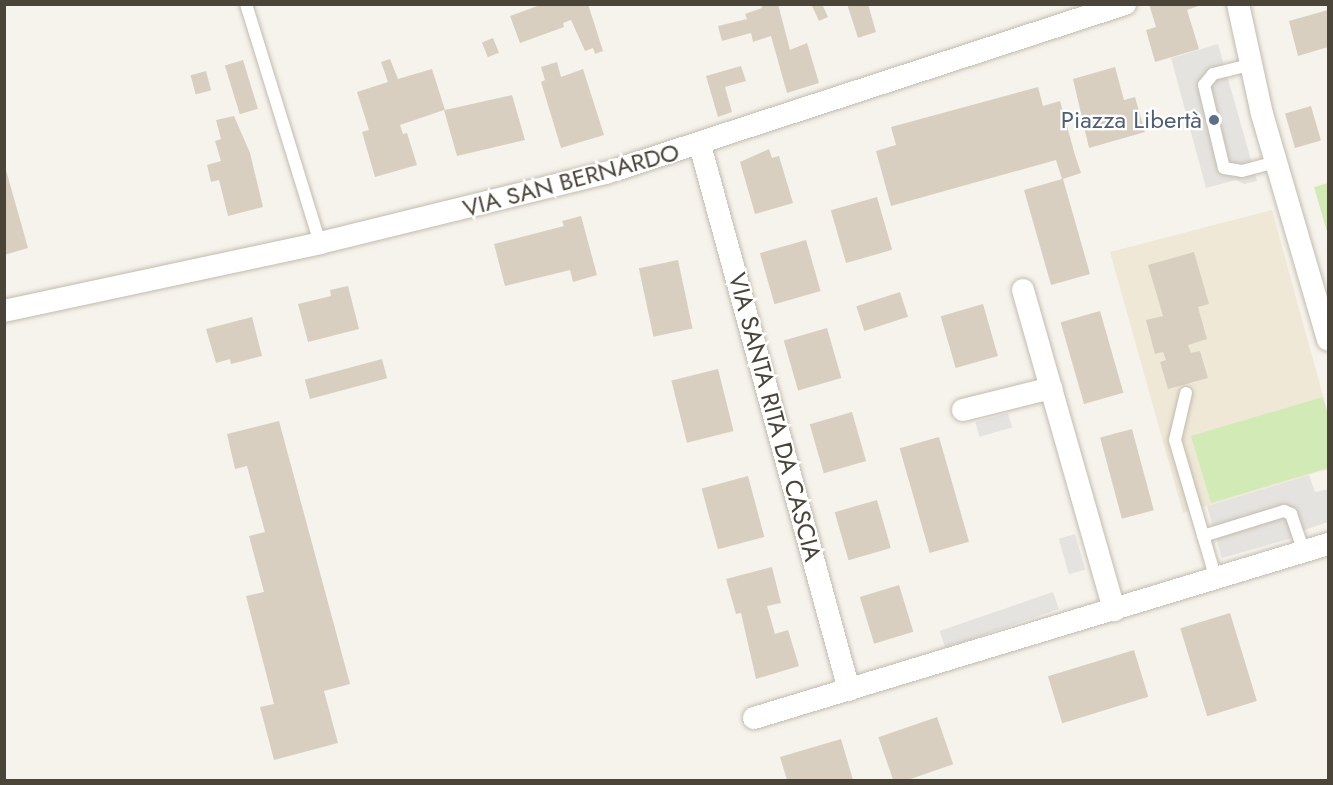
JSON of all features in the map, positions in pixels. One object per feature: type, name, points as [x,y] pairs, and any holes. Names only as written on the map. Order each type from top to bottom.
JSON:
[{"type":"street","name":"VIA SAN BERNARDO","points":[[4,310],[320,243],[512,198],[700,145],[1125,4]]},
{"type":"street","points":[[1238,4],[1249,65],[1329,340]]},
{"type":"street","name":"VIA SANTA RITA DA CASCIA","points":[[700,145],[849,690]]},
{"type":"street","points":[[1023,290],[1114,610]]},
{"type":"street","points":[[963,411],[1051,388]]},
{"type":"street","points":[[754,718],[1329,544]]},
{"type":"lane","points":[[246,4],[320,243]]},
{"type":"lane","points":[[1249,65],[1213,74],[1204,85],[1224,168],[1242,171],[1276,162]]},
{"type":"lane","points":[[1186,393],[1175,440],[1216,579]]},
{"type":"lane","points":[[1203,536],[1284,511],[1291,514],[1304,552]]},
{"type":"shaded area","name":"Piazza Libertà","points":[[1218,44],[1257,181],[1244,184],[1236,180],[1206,188],[1171,58]]},
{"type":"shaded area","points":[[1272,210],[1328,414],[1328,469],[1183,513],[1110,252]]},
{"type":"shaded area","points":[[1008,413],[1012,427],[979,437],[975,422]]},
{"type":"shaded area","points":[[1309,475],[1315,492],[1328,489],[1328,522],[1298,532],[1299,536],[1222,558],[1207,506]]},
{"type":"shaded area","points":[[1075,534],[1085,570],[1069,574],[1059,539]]},
{"type":"shaded area","points":[[1053,592],[1059,609],[945,648],[940,631]]},
{"type":"green space","points":[[1328,183],[1328,235],[1314,187]]},
{"type":"green space","points":[[1323,397],[1328,416],[1328,468],[1211,503],[1191,436]]},
{"type":"building","points":[[543,4],[588,4],[603,51],[595,54],[593,48],[585,51],[571,20],[563,23],[564,27],[520,43],[510,16]]},
{"type":"building","points":[[761,4],[778,4],[790,50],[807,43],[819,83],[787,93],[771,36],[753,42],[751,33],[722,41],[718,26],[747,19],[745,14],[762,8]]},
{"type":"building","points":[[811,4],[822,4],[828,17],[819,21]]},
{"type":"building","points":[[847,4],[868,4],[876,32],[858,38]]},
{"type":"building","points":[[1149,4],[1204,4],[1187,10],[1199,49],[1155,62],[1146,30],[1156,27]]},
{"type":"building","points":[[1328,10],[1328,47],[1298,56],[1289,21]]},
{"type":"building","points":[[493,38],[499,53],[488,57],[482,42]]},
{"type":"building","points":[[390,59],[398,79],[432,69],[445,110],[512,95],[525,140],[457,156],[444,110],[400,125],[403,134],[407,133],[417,165],[375,177],[362,132],[369,130],[357,92],[388,82],[381,62]]},
{"type":"building","points":[[243,60],[258,109],[240,114],[225,66]]},
{"type":"building","points":[[557,62],[561,77],[583,69],[604,135],[561,148],[541,82],[545,80],[541,67]]},
{"type":"building","points":[[741,66],[746,81],[725,87],[732,112],[718,117],[706,76]]},
{"type":"building","points":[[1115,67],[1124,100],[1135,97],[1145,132],[1089,148],[1073,79]]},
{"type":"building","points":[[206,71],[211,90],[196,94],[191,75]]},
{"type":"building","points":[[1038,87],[1043,106],[1060,101],[1081,173],[1063,179],[1090,274],[1051,285],[1024,190],[1062,179],[1056,160],[891,206],[876,151],[896,145],[891,127]]},
{"type":"building","points":[[1311,106],[1321,141],[1295,148],[1285,113]]},
{"type":"building","points":[[234,116],[250,153],[263,207],[228,216],[219,180],[211,182],[207,165],[221,161],[215,141],[221,139],[216,120]]},
{"type":"building","points":[[769,149],[772,158],[779,156],[793,203],[755,214],[740,162]]},
{"type":"building","points":[[4,163],[28,248],[4,255]]},
{"type":"building","points":[[877,197],[892,250],[846,263],[831,210]]},
{"type":"building","points":[[581,216],[597,275],[573,282],[570,270],[505,286],[494,244],[564,226],[562,221]]},
{"type":"building","points":[[806,240],[821,291],[774,304],[760,253]]},
{"type":"building","points":[[1194,252],[1209,304],[1198,307],[1207,339],[1188,345],[1191,353],[1200,351],[1208,378],[1168,389],[1160,362],[1166,360],[1163,352],[1155,354],[1146,320],[1163,316],[1148,265]]},
{"type":"building","points":[[678,260],[693,328],[653,337],[639,268]]},
{"type":"building","points":[[348,286],[359,329],[308,342],[298,304],[331,296],[330,290]]},
{"type":"building","points":[[900,292],[908,317],[864,331],[856,306]]},
{"type":"building","points":[[983,304],[998,356],[956,368],[941,316]]},
{"type":"building","points":[[1100,311],[1123,393],[1084,404],[1061,322]]},
{"type":"building","points":[[252,317],[262,356],[231,364],[230,359],[216,363],[206,329]]},
{"type":"building","points":[[827,328],[841,378],[798,390],[784,340]]},
{"type":"building","points":[[382,359],[387,378],[310,399],[305,380]]},
{"type":"building","points":[[718,369],[733,431],[687,443],[671,381]]},
{"type":"building","points":[[852,412],[866,461],[824,473],[810,424]]},
{"type":"building","points":[[279,421],[350,684],[324,691],[338,743],[274,760],[260,707],[274,704],[246,596],[264,592],[249,536],[265,532],[247,466],[235,469],[227,434]]},
{"type":"building","points":[[1132,429],[1154,510],[1122,519],[1100,438]]},
{"type":"building","points":[[939,437],[969,542],[930,553],[900,448]]},
{"type":"building","points":[[748,476],[764,537],[718,549],[702,488]]},
{"type":"building","points":[[877,500],[891,548],[848,560],[835,512]]},
{"type":"building","points":[[772,567],[781,603],[767,606],[775,634],[788,630],[799,666],[756,679],[741,613],[736,614],[726,579]]},
{"type":"building","points":[[899,585],[913,632],[874,644],[860,597]]},
{"type":"building","points":[[1230,613],[1257,701],[1207,716],[1180,628]]},
{"type":"building","points":[[1134,650],[1148,697],[1062,723],[1048,676]]},
{"type":"building","points":[[937,717],[953,764],[908,780],[893,780],[878,737]]},
{"type":"building","points":[[841,739],[853,780],[787,780],[780,757]]},
{"type":"place","name":"Piazza Libertà","points":[[1214,120]]}]
